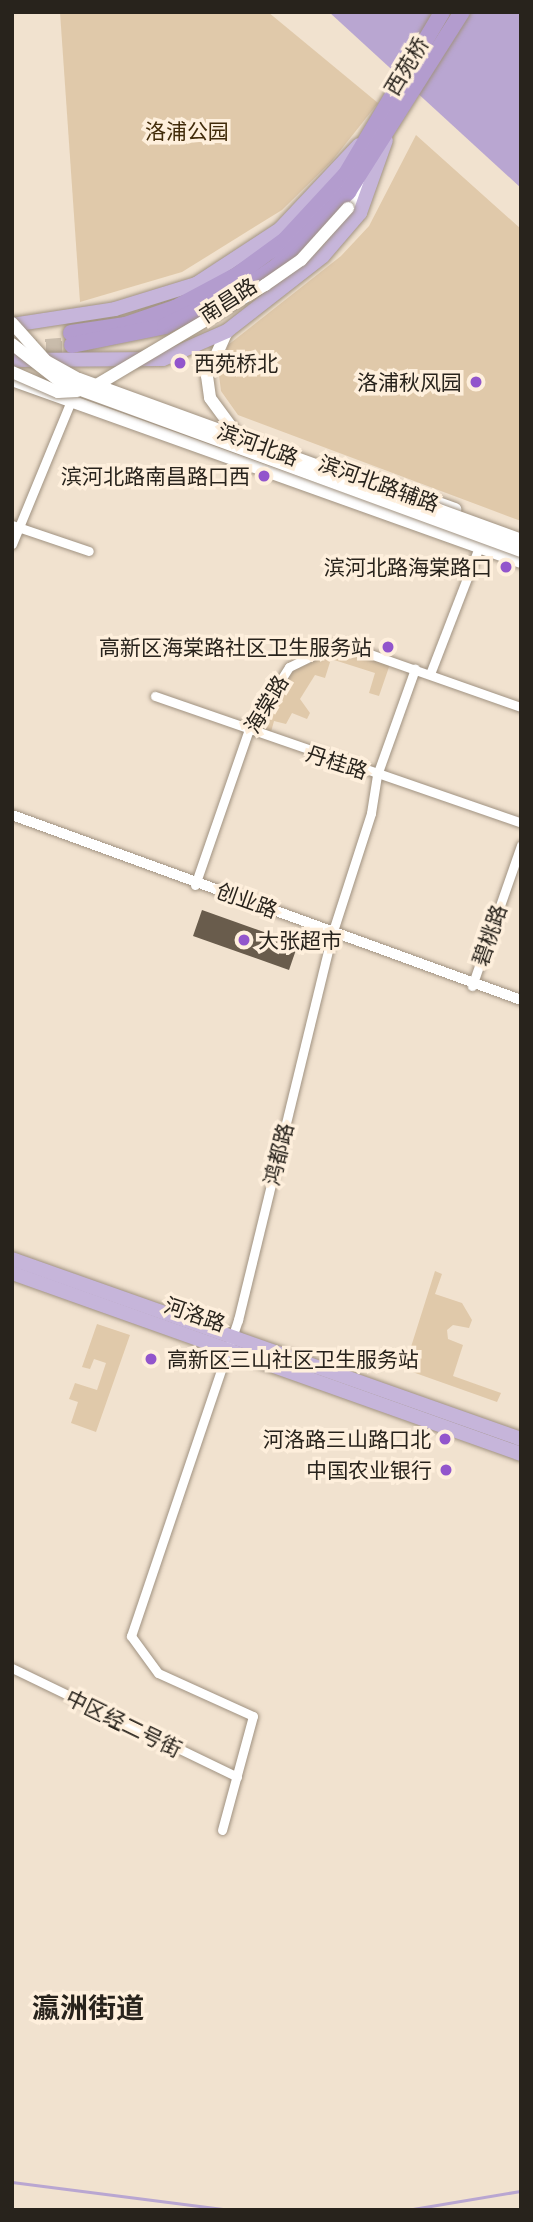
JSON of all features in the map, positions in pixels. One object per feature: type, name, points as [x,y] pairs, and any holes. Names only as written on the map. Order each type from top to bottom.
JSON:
[{"type":"highway","name":"西苑桥","points":[[442,12],[372,131],[331,194],[285,240],[237,275],[151,318],[71,339],[165,327],[249,285],[304,240],[386,140],[462,12]]},
{"type":"main road","name":"南昌路","points":[[12,324],[115,309],[196,284],[280,229],[372,131]]},
{"type":"main road","name":"南昌路","points":[[12,359],[163,359],[227,331],[323,256],[360,213],[386,140]]},
{"type":"main road","points":[[12,372],[58,392],[83,391],[121,375],[301,260],[348,208],[386,140]]},
{"type":"main road","name":"滨河北路","points":[[12,324],[46,361],[79,379],[521,540]]},
{"type":"main road","points":[[227,331],[207,376],[210,398],[235,432]]},
{"type":"main road","name":"滨河北路辅路","points":[[12,333],[31,359],[77,385],[235,432],[521,533]]},
{"type":"main road","name":"滨河北路","points":[[12,344],[62,383],[521,551]]},
{"type":"main road","name":"滨河北路辅路","points":[[12,380],[521,562]]},
{"type":"main road","name":"河洛路","points":[[12,1259],[521,1454]]},
{"type":"main road","name":"河洛路","points":[[12,1273],[521,1439]]},
{"type":"street","points":[[12,544],[15,526],[77,385]]},
{"type":"street","points":[[430,674],[489,522]]},
{"type":"street","points":[[15,526],[89,551]]},
{"type":"street","name":"海棠路","points":[[196,883],[248,732],[271,688],[289,667],[316,652],[334,645],[353,648],[521,707]]},
{"type":"street","name":"鸿都路","points":[[237,1777],[253,1716],[158,1673],[131,1636],[231,1343],[333,933],[371,813],[377,775],[415,668]]},
{"type":"street","name":"丹桂路","points":[[155,696],[248,732],[521,823]]},
{"type":"street","name":"创业路","points":[[12,818],[521,1002]]},
{"type":"street","name":"碧桃路","points":[[472,984],[521,845]]},
{"type":"street","name":"中区经二号街","points":[[12,1668],[237,1777]]},
{"type":"street","points":[[222,1830],[237,1777]]},
{"type":"green space","name":"洛浦公园","points":[[60,12],[268,12],[378,103],[332,161],[282,210],[182,272],[80,302]]},
{"type":"green space","points":[[416,135],[521,229],[521,521],[238,415],[221,391],[219,375],[228,345],[341,256],[369,226]]},
{"type":"green space","points":[[338,650],[390,664],[379,696],[369,693],[375,673],[331,659],[325,678],[315,675],[300,699],[310,713],[307,719],[292,713],[286,724],[274,721],[271,732],[257,728],[272,693],[293,671]]},
{"type":"green space","points":[[435,1271],[442,1274],[435,1294],[462,1303],[472,1320],[469,1328],[453,1325],[447,1330],[448,1339],[463,1345],[453,1376],[501,1393],[497,1402],[404,1369]]},
{"type":"green space","points":[[97,1324],[130,1335],[96,1432],[71,1423],[78,1402],[69,1399],[75,1383],[97,1390],[106,1363],[94,1359],[90,1369],[82,1367]]},
{"type":"shaded area","points":[[329,12],[521,12],[521,188]]},
{"type":"building","name":"大张超市","points":[[202,910],[298,944],[289,970],[193,936]]},
{"type":"waterway","points":[[12,2182],[230,2210]]},
{"type":"waterway","points":[[407,2210],[521,2191]]},
{"type":"tunnel","points":[[22,349],[72,345]]},
{"type":"place","name":"西苑桥北","points":[[180,363]]},
{"type":"place","name":"洛浦秋风园","points":[[476,382]]},
{"type":"place","name":"滨河北路南昌路口西","points":[[264,476]]},
{"type":"place","name":"滨河北路海棠路口","points":[[506,567]]},
{"type":"place","name":"高新区海棠路社区卫生服务站","points":[[388,647]]},
{"type":"place","name":"大张超市","points":[[244,940]]},
{"type":"place","name":"高新区三山社区卫生服务站","points":[[151,1359]]},
{"type":"place","name":"河洛路三山路口北","points":[[445,1439]]},
{"type":"place","name":"中国农业银行","points":[[446,1470]]},
{"type":"district","name":"瀛洲街道","points":[[88,2008]]}]
